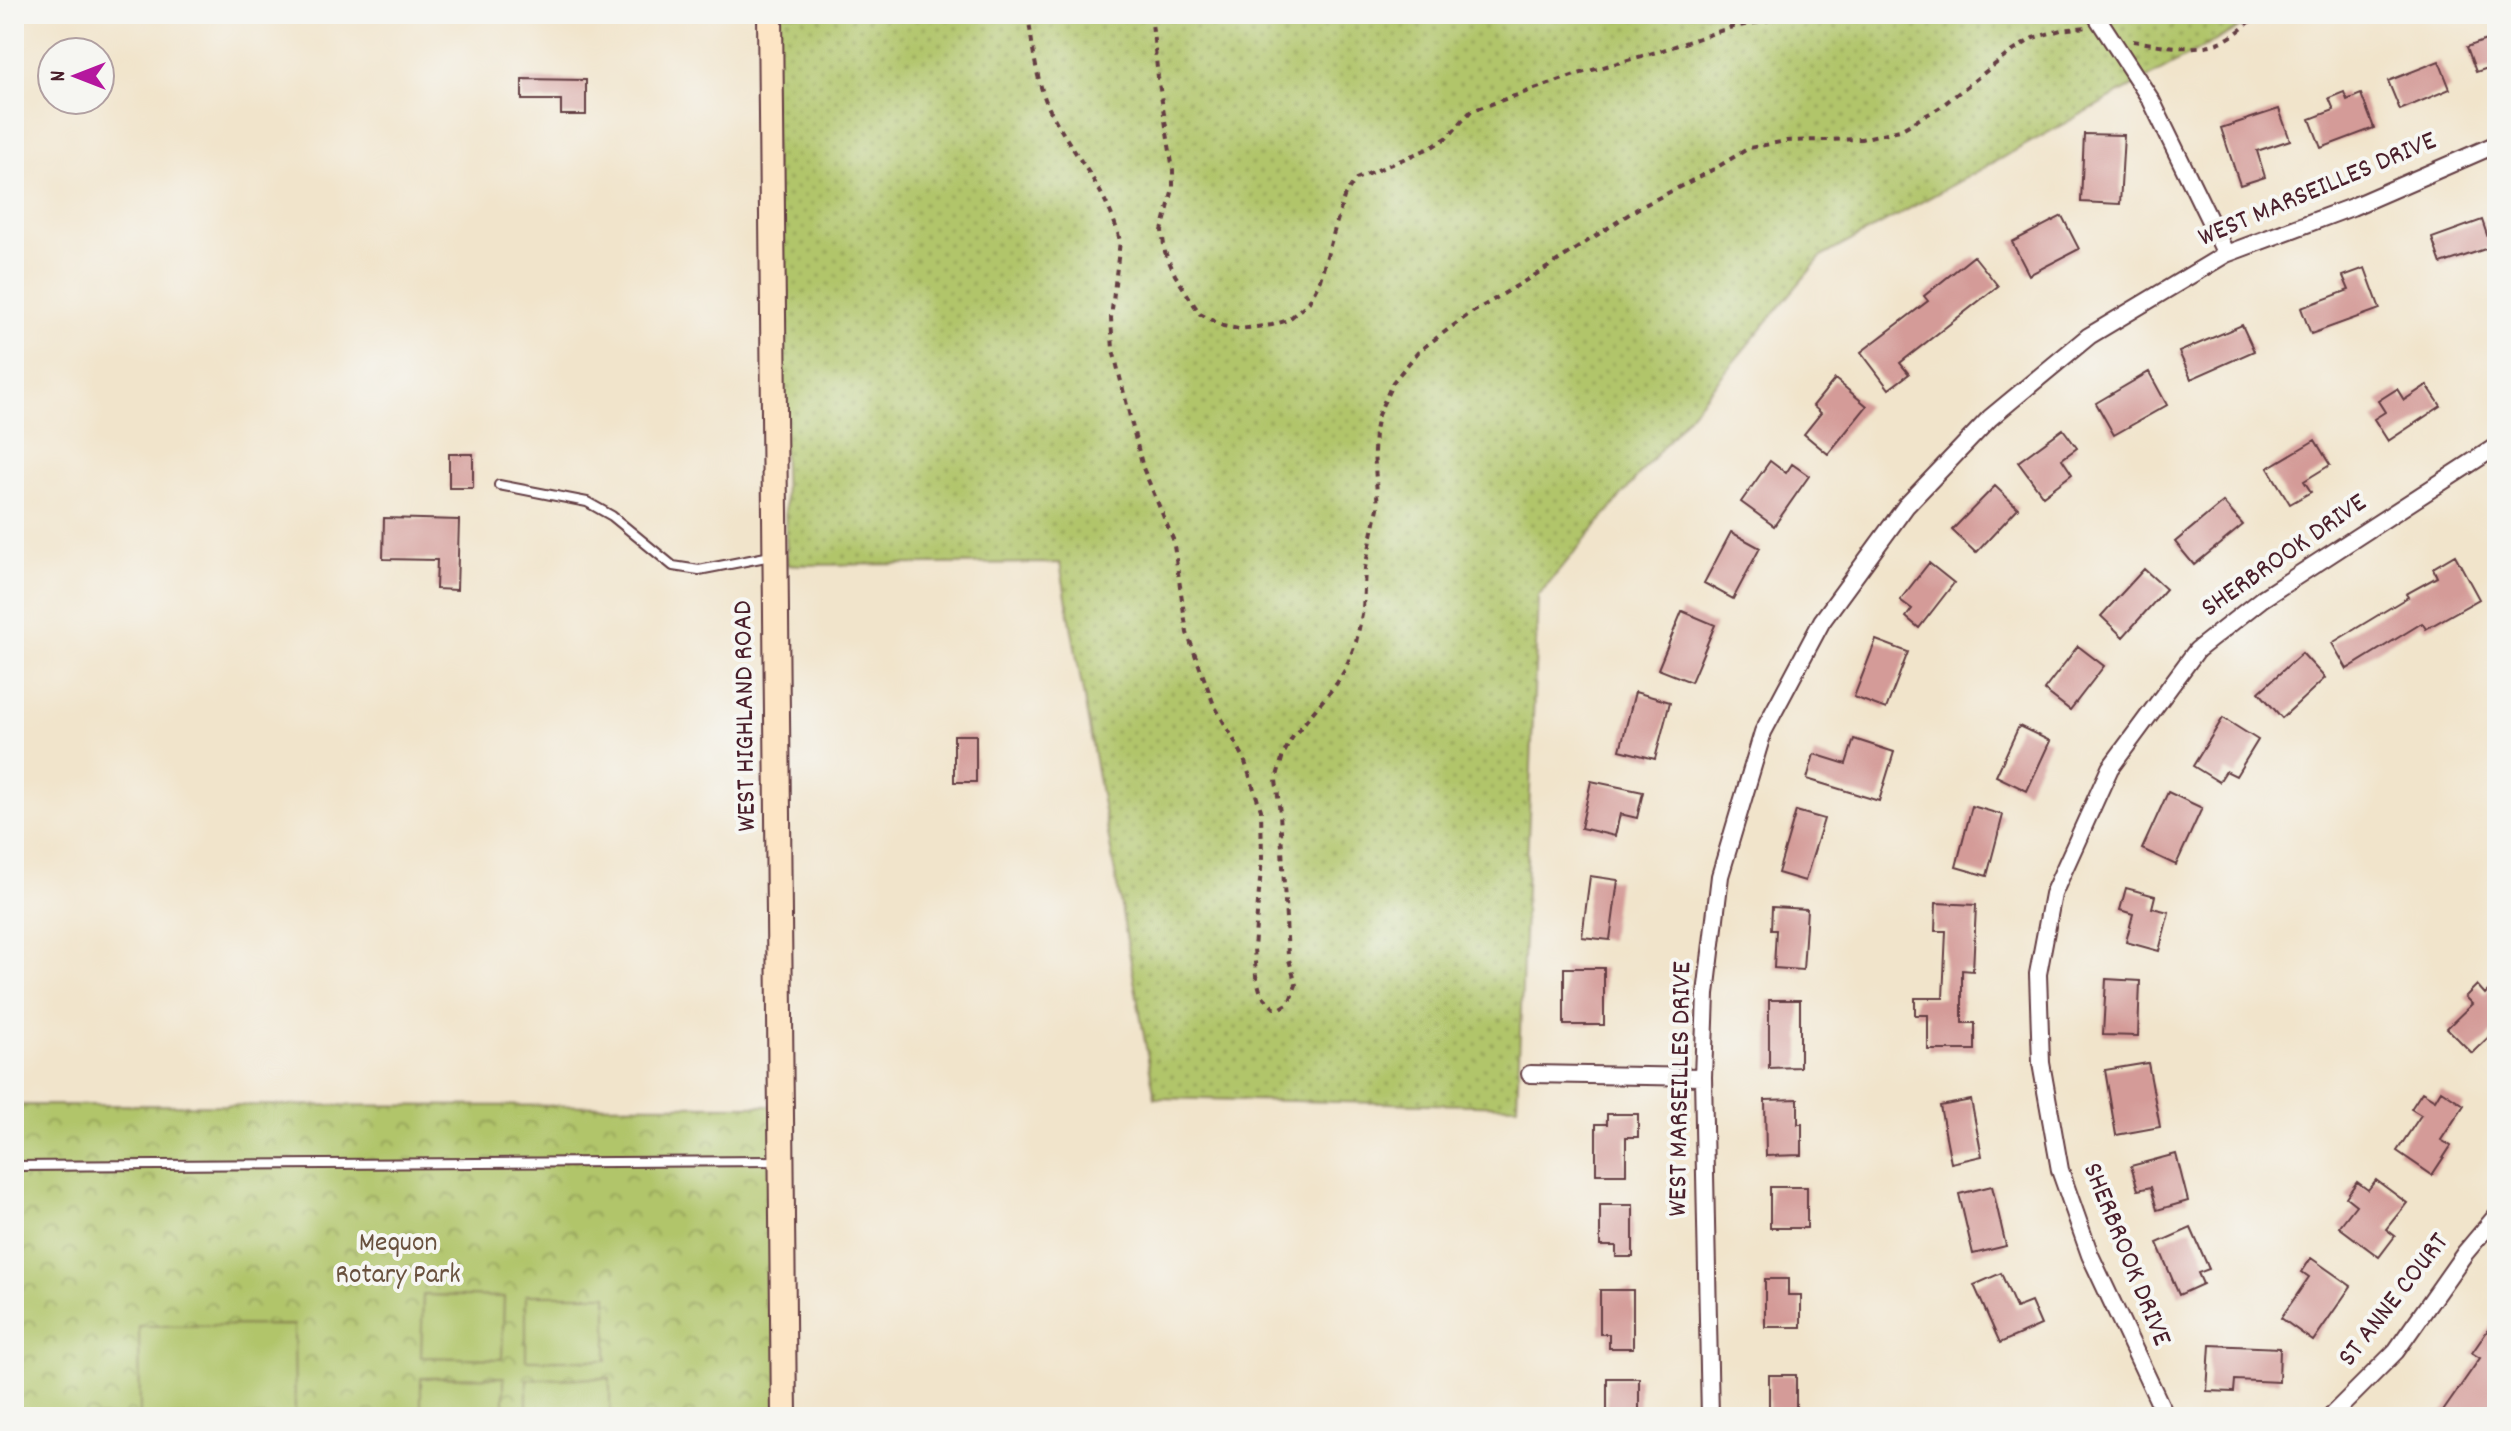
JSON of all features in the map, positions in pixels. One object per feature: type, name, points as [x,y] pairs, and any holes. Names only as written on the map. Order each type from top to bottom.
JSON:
[{"type":"main road","name":"WEST HIGHLAND ROAD","points":[[770,14],[784,1417]]},
{"type":"street","points":[[2095,14],[2151,100],[2226,254]]},
{"type":"street","name":"WEST MARSEILLES DRIVE","points":[[1710,1417],[1703,1077],[1706,994],[1720,876],[1763,732],[1822,621],[1906,506],[1990,418],[2089,336],[2226,254],[2352,207],[2497,144]]},
{"type":"street","name":"SHERBROOK DRIVE","points":[[2166,1417],[2090,1255],[2060,1170],[2041,1063],[2038,974],[2053,894],[2110,768],[2197,650],[2263,598],[2497,446]]},
{"type":"street","points":[[1530,1074],[1703,1077]]},
{"type":"street","name":"ST ANNE COURT","points":[[2330,1417],[2396,1351],[2465,1253],[2497,1215]]},
{"type":"lane","points":[[499,485],[587,502],[612,516],[673,566],[699,570],[775,555]]},
{"type":"lane","points":[[14,1166],[781,1161]]},
{"type":"path","points":[[1028,14],[1038,76],[1051,114],[1099,185],[1117,228],[1120,241],[1110,334],[1119,382],[1143,468],[1173,539],[1187,633],[1214,705],[1243,756],[1261,810],[1262,858],[1254,948],[1261,994],[1274,1008],[1289,1003],[1296,985],[1288,956],[1276,780],[1292,738],[1337,683],[1356,642],[1363,610],[1365,568],[1378,508],[1374,452],[1378,415],[1393,382],[1420,350],[1468,315],[1637,209],[1749,148],[1786,141],[1861,139],[1900,130],[1939,108],[2033,38],[2061,30],[2088,27],[2128,41],[2198,47],[2221,42],[2259,14]]},
{"type":"path","points":[[1151,14],[1173,170],[1173,189],[1162,231],[1165,252],[1175,275],[1200,314],[1223,326],[1239,329],[1288,320],[1309,302],[1320,280],[1344,197],[1356,179],[1432,147],[1448,137],[1471,111],[1578,74],[1729,28],[1800,14]]},
{"type":"path","points":[[1833,14],[1887,14]]},
{"type":"green space","points":[[770,14],[2264,14],[1821,257],[1538,596],[1517,1106],[1155,1098],[1060,563],[787,565]]},
{"type":"green space","name":"Mequon Rotary Park","points":[[14,1105],[781,1106],[784,1417],[14,1417]]},
{"type":"green space","points":[[423,1295],[504,1297],[502,1359],[421,1357]]},
{"type":"green space","points":[[526,1295],[607,1295],[607,1360],[526,1360]]},
{"type":"green space","points":[[294,1325],[295,1417],[140,1417],[139,1326]]},
{"type":"green space","points":[[504,1377],[504,1417],[421,1417],[421,1378]]},
{"type":"green space","points":[[610,1378],[610,1417],[527,1417],[527,1379]]},
{"type":"building","points":[[2497,36],[2497,65],[2476,72],[2467,47]]},
{"type":"building","points":[[2439,61],[2450,89],[2400,110],[2388,81]]},
{"type":"building","points":[[522,79],[586,80],[586,115],[561,115],[561,100],[522,100]]},
{"type":"building","points":[[2344,92],[2347,100],[2361,94],[2374,128],[2321,148],[2310,119],[2334,110],[2329,98]]},
{"type":"building","points":[[2279,109],[2290,140],[2257,151],[2265,177],[2240,185],[2221,128]]},
{"type":"building","points":[[2084,134],[2124,135],[2120,204],[2081,202]]},
{"type":"building","points":[[2062,216],[2079,249],[2029,275],[2012,242]]},
{"type":"building","points":[[2482,220],[2491,247],[2441,264],[2432,238]]},
{"type":"building","points":[[1974,256],[1998,286],[1900,363],[1909,374],[1889,389],[1861,352],[1928,301],[1924,296]]},
{"type":"building","points":[[2365,268],[2380,309],[2311,334],[2301,308],[2349,290],[2343,276]]},
{"type":"building","points":[[2242,325],[2254,351],[2191,379],[2179,352]]},
{"type":"building","points":[[2149,372],[2167,405],[2114,435],[2096,403]]},
{"type":"building","points":[[1835,379],[1867,406],[1828,454],[1804,434],[1821,413],[1813,406]]},
{"type":"building","points":[[2427,385],[2441,406],[2388,441],[2374,419],[2385,412],[2378,401],[2397,389],[2404,400]]},
{"type":"building","points":[[2063,429],[2077,448],[2062,459],[2072,474],[2043,496],[2018,462]]},
{"type":"building","points":[[2315,440],[2330,465],[2304,481],[2311,492],[2290,504],[2268,468]]},
{"type":"building","points":[[449,454],[473,454],[473,488],[449,488]]},
{"type":"building","points":[[1770,461],[1786,473],[1792,464],[1809,476],[1774,526],[1741,502]]},
{"type":"building","points":[[1995,486],[2018,508],[1976,553],[1952,530]]},
{"type":"building","points":[[2223,502],[2243,525],[2194,565],[2175,542]]},
{"type":"building","points":[[384,518],[459,520],[457,590],[436,589],[437,560],[383,559]]},
{"type":"building","points":[[1731,532],[1760,548],[1733,599],[1704,583]]},
{"type":"building","points":[[2455,555],[2479,599],[2426,629],[2422,623],[2347,669],[2332,643],[2437,577],[2433,568]]},
{"type":"building","points":[[1929,563],[1954,583],[1919,628],[1906,617],[1912,609],[1900,600]]},
{"type":"building","points":[[2144,569],[2166,589],[2123,637],[2101,616]]},
{"type":"building","points":[[1682,611],[1715,625],[1691,682],[1658,669]]},
{"type":"building","points":[[1876,640],[1908,652],[1886,709],[1854,697]]},
{"type":"building","points":[[2078,646],[2104,666],[2070,710],[2044,690]]},
{"type":"building","points":[[2302,653],[2325,678],[2282,718],[2259,692]]},
{"type":"building","points":[[1635,692],[1670,702],[1655,759],[1620,750]]},
{"type":"building","points":[[2223,718],[2258,740],[2236,776],[2226,771],[2219,782],[2193,766]]},
{"type":"building","points":[[2019,726],[2050,741],[2027,791],[1996,776]]},
{"type":"building","points":[[954,735],[976,735],[976,782],[954,782]]},
{"type":"building","points":[[1854,739],[1894,752],[1879,801],[1807,779],[1814,754],[1846,764]]},
{"type":"building","points":[[1591,781],[1643,792],[1637,818],[1620,814],[1615,836],[1581,828]]},
{"type":"building","points":[[2168,792],[2202,808],[2176,865],[2142,849]]},
{"type":"building","points":[[1972,806],[2003,815],[1987,876],[1956,867]]},
{"type":"building","points":[[1796,811],[1824,819],[1805,881],[1778,873]]},
{"type":"building","points":[[1590,876],[1618,880],[1610,940],[1582,937]]},
{"type":"building","points":[[2126,888],[2155,896],[2152,908],[2169,912],[2159,951],[2126,942],[2133,914],[2120,910]]},
{"type":"building","points":[[1936,903],[1976,905],[1973,971],[1962,970],[1962,1023],[1975,1023],[1975,1050],[1928,1050],[1928,1015],[1915,1015],[1915,998],[1943,998],[1946,931],[1935,931]]},
{"type":"building","points":[[1772,907],[1807,909],[1803,970],[1774,968],[1776,930],[1771,930]]},
{"type":"building","points":[[1564,968],[1604,968],[1604,1025],[1564,1025]]},
{"type":"building","points":[[2106,979],[2140,981],[2138,1036],[2103,1035]]},
{"type":"building","points":[[2497,982],[2497,1029],[2472,1053],[2447,1028],[2472,1004],[2465,997],[2477,985],[2485,994]]},
{"type":"building","points":[[1769,1000],[1800,1000],[1800,1067],[1769,1068]]},
{"type":"building","points":[[2148,1063],[2160,1127],[2116,1135],[2105,1070]]},
{"type":"building","points":[[2441,1090],[2464,1105],[2441,1140],[2451,1146],[2432,1175],[2397,1151],[2421,1115],[2411,1109],[2422,1092],[2435,1100]]},
{"type":"building","points":[[1798,1099],[1802,1155],[1766,1156],[1765,1100]]},
{"type":"building","points":[[1971,1100],[1982,1156],[1951,1163],[1940,1106]]},
{"type":"building","points":[[1607,1114],[1638,1114],[1638,1137],[1626,1137],[1626,1174],[1596,1174],[1596,1124],[1607,1124]]},
{"type":"building","points":[[2176,1154],[2188,1201],[2157,1210],[2151,1187],[2138,1190],[2131,1166]]},
{"type":"building","points":[[2376,1180],[2407,1203],[2386,1229],[2395,1236],[2379,1257],[2339,1227],[2356,1205],[2346,1197],[2357,1182],[2368,1190]]},
{"type":"building","points":[[1992,1186],[2006,1246],[1973,1254],[1959,1194]]},
{"type":"building","points":[[1770,1187],[1807,1187],[1807,1228],[1770,1228]]},
{"type":"building","points":[[1600,1205],[1633,1205],[1633,1257],[1616,1257],[1616,1246],[1600,1246]]},
{"type":"building","points":[[2191,1228],[2209,1269],[2198,1273],[2203,1284],[2179,1295],[2157,1243]]},
{"type":"building","points":[[2311,1258],[2351,1286],[2313,1341],[2281,1318],[2309,1277],[2302,1272]]},
{"type":"building","points":[[2001,1273],[2016,1308],[2031,1302],[2041,1325],[2000,1343],[1974,1285]]},
{"type":"building","points":[[1765,1279],[1788,1279],[1788,1295],[1801,1295],[1801,1327],[1765,1327]]},
{"type":"building","points":[[1600,1290],[1633,1290],[1633,1348],[1609,1348],[1609,1334],[1600,1334]]},
{"type":"building","points":[[2497,1317],[2497,1417],[2439,1417],[2480,1358],[2472,1353]]},
{"type":"building","points":[[2210,1345],[2280,1348],[2279,1382],[2235,1380],[2234,1392],[2207,1391]]},
{"type":"building","points":[[1769,1375],[1796,1375],[1796,1417],[1769,1417]]},
{"type":"building","points":[[1607,1378],[1639,1378],[1639,1417],[1607,1417]]}]
